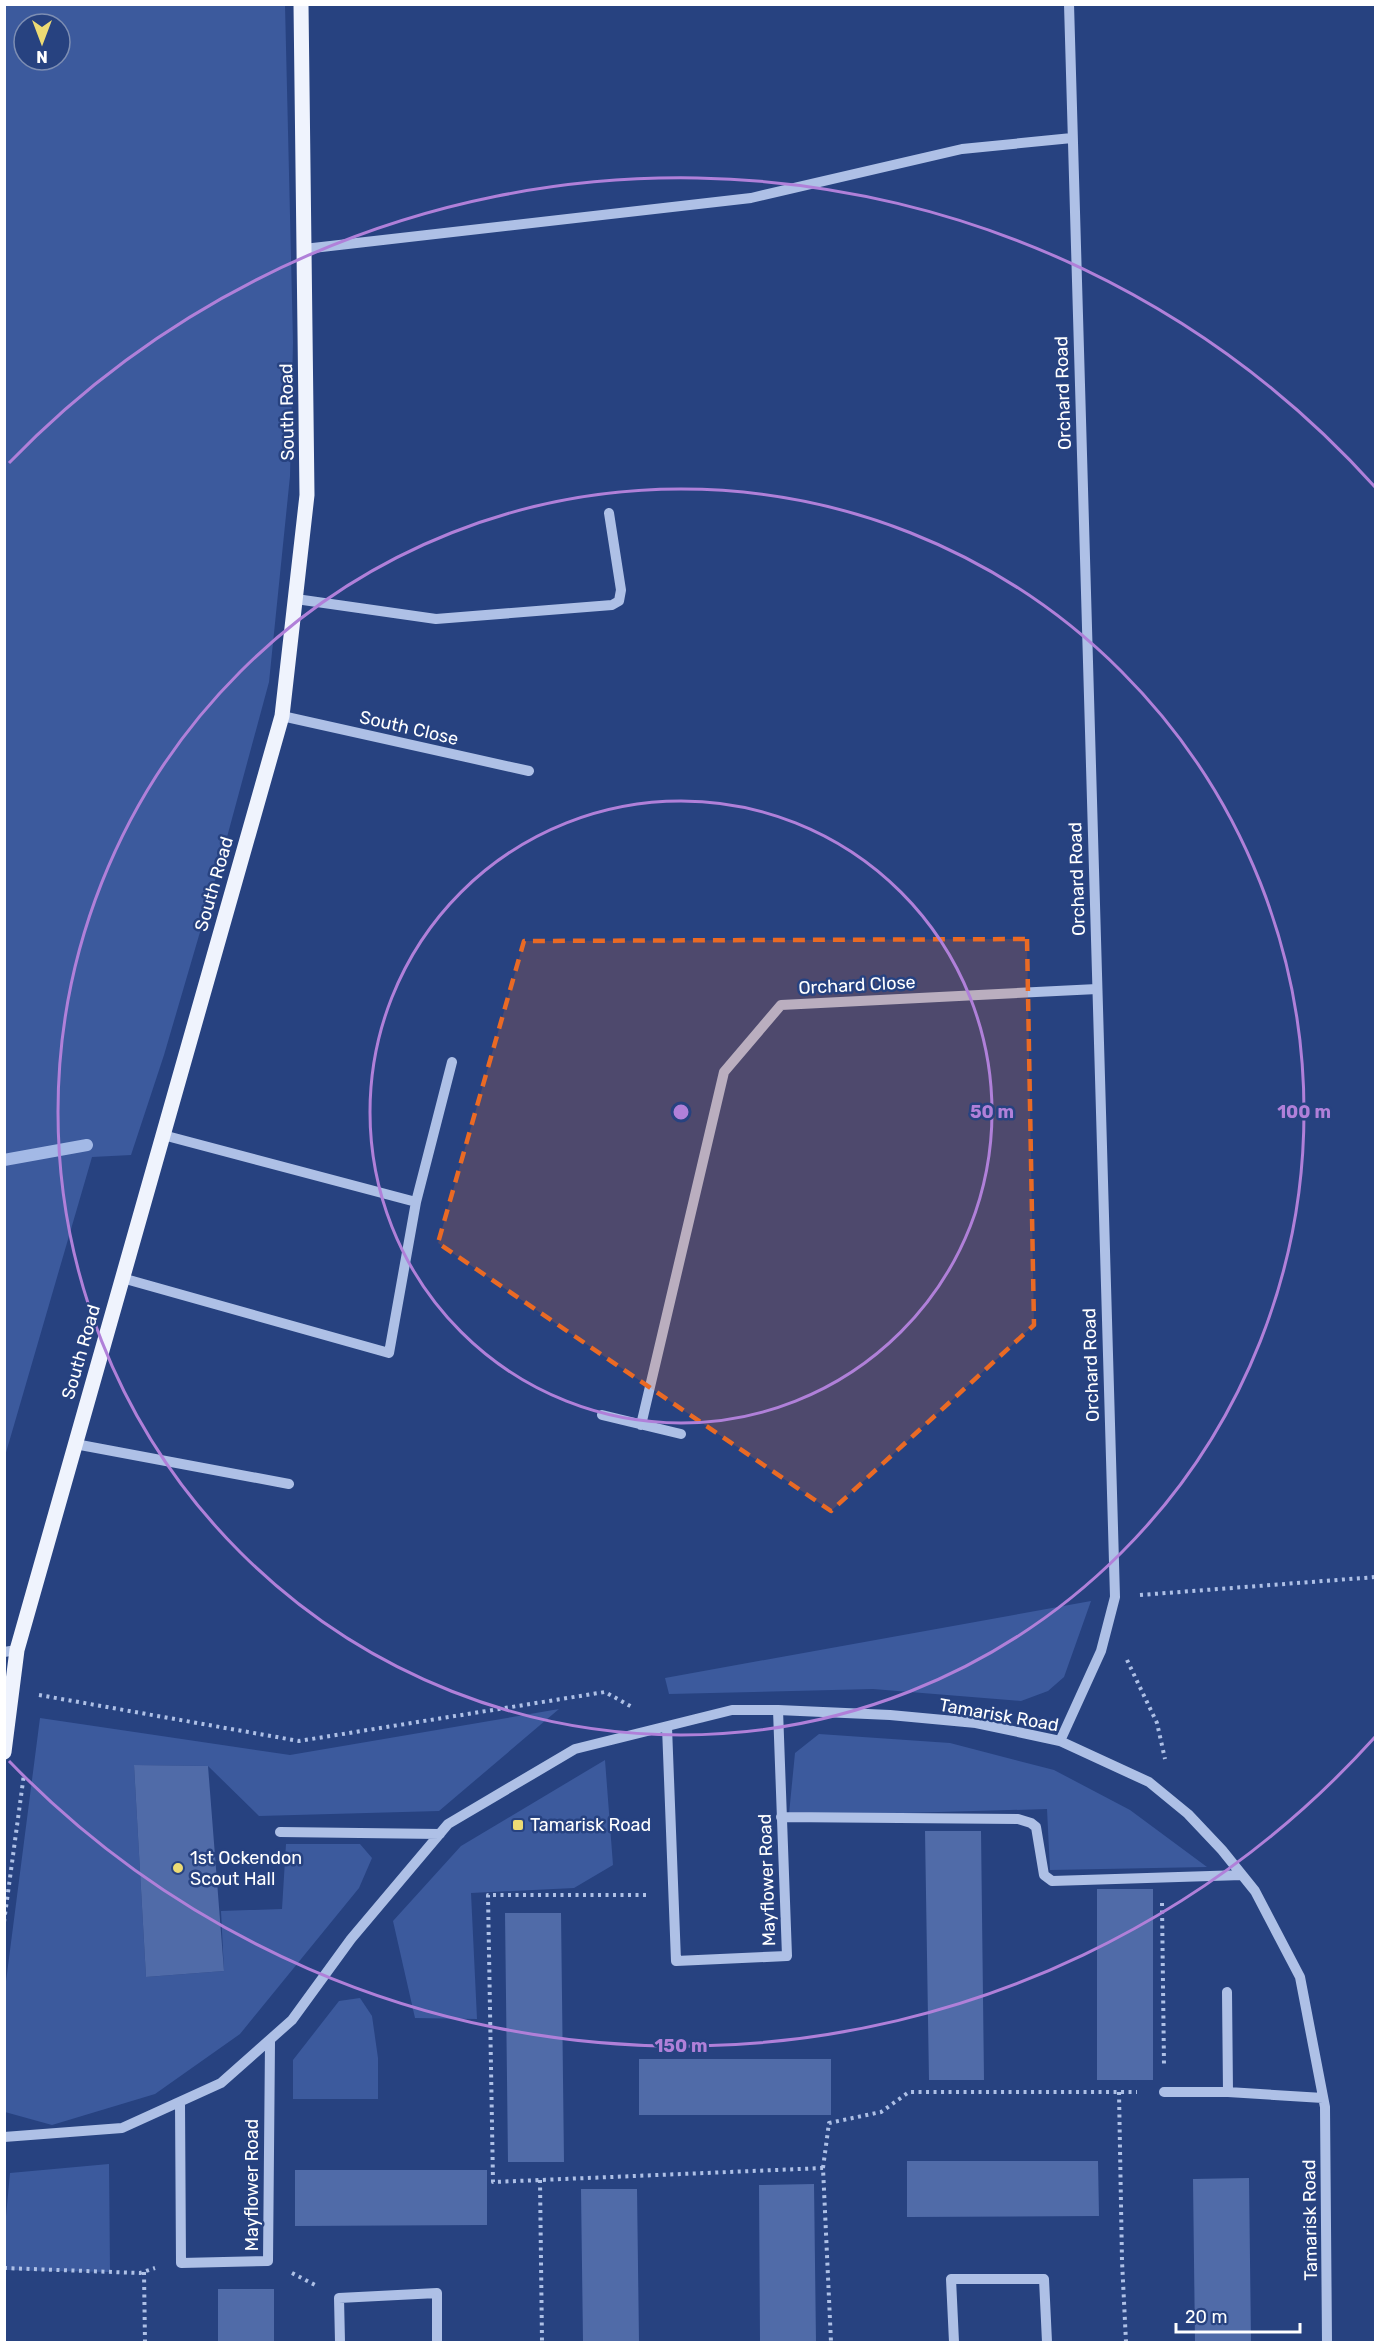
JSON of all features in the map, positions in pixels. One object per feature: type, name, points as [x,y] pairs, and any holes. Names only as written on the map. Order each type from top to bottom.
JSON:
[{"type":"main road","name":"South Road","points":[[4,1752],[12,1690],[11,1651],[75,1444],[282,716],[307,495],[302,4]]},
{"type":"street","name":"Orchard Road","points":[[1060,1742],[1101,1651],[1115,1597],[1069,4]]},
{"type":"street","points":[[304,249],[751,198],[962,149],[1072,138]]},
{"type":"street","points":[[296,599],[436,619],[612,605],[619,601],[621,590],[609,513]]},
{"type":"street","name":"South Close","points":[[282,716],[528,771]]},
{"type":"street","name":"Orchard Close","points":[[641,1425],[724,1072],[781,1005],[1097,990]]},
{"type":"street","points":[[122,1278],[389,1353],[416,1202],[452,1062]]},
{"type":"street","points":[[163,1135],[416,1202]]},
{"type":"street","points":[[602,1415],[681,1434]]},
{"type":"street","points":[[75,1444],[289,1484]]},
{"type":"street","name":"Tamarisk Road","points":[[4,2137],[122,2128],[221,2083],[270,2042],[292,2020],[351,1939],[448,1824],[575,1749],[732,1710],[890,1715],[976,1724],[1060,1742],[1149,1782],[1188,1814],[1255,1890],[1300,1977],[1325,2108],[1327,2343]]},
{"type":"street","name":"Mayflower Road","points":[[667,1727],[676,1960],[787,1956],[778,1710]]},
{"type":"street","points":[[782,1817],[1018,1819],[1031,1823],[1038,1832],[1044,1875],[1052,1881],[1242,1875]]},
{"type":"street","points":[[280,1832],[440,1834]]},
{"type":"street","points":[[1227,1992],[1228,2092]]},
{"type":"street","name":"Mayflower Road","points":[[181,2259],[181,2263],[268,2261],[270,2042]]},
{"type":"street","points":[[1164,2092],[1228,2092],[1323,2098]]},
{"type":"street","points":[[180,2103],[181,2259]]},
{"type":"street","points":[[954,2343],[951,2279],[1044,2279],[1047,2343]]},
{"type":"street","points":[[340,2343],[339,2298],[437,2293],[437,2343]]},
{"type":"path","points":[[1115,1597],[1376,1577]]},
{"type":"path","points":[[1124,1653],[1157,1723],[1175,1804]]},
{"type":"path","points":[[12,1690],[299,1742],[606,1692],[667,1727]]},
{"type":"path","points":[[4,1922],[25,1763]]},
{"type":"path","points":[[831,2343],[823,2168],[830,2123],[880,2112],[909,2091],[1164,2092],[1162,1878]]},
{"type":"path","points":[[673,1895],[488,1895],[493,2182],[823,2168]]},
{"type":"path","points":[[1119,2091],[1126,2343]]},
{"type":"path","points":[[540,2180],[542,2343]]},
{"type":"path","points":[[4,2268],[144,2272],[181,2259]]},
{"type":"path","points":[[268,2261],[339,2298]]},
{"type":"path","points":[[144,2272],[145,2343]]},
{"type":"highlighted area","points":[[1027,939],[1034,1325],[831,1511],[438,1243],[524,941]]},
{"type":"shaded area","points":[[4,5],[285,5],[293,342],[290,476],[269,682],[217,874],[164,1055],[131,1155],[92,1157],[5,1456]]},
{"type":"shaded area","points":[[1091,1601],[1064,1677],[1048,1691],[1021,1701],[873,1689],[669,1694],[665,1678]]},
{"type":"shaded area","points":[[559,1709],[439,1811],[259,1816],[208,1766],[134,1765],[146,1977],[224,1971],[221,1911],[282,1909],[286,1844],[360,1844],[372,1858],[359,1888],[240,2034],[155,2094],[52,2125],[5,2112],[5,1989],[40,1718],[290,1755]]},
{"type":"shaded area","points":[[819,1734],[950,1743],[1054,1770],[1130,1810],[1207,1867],[1050,1870],[1047,1809],[799,1816],[789,1814],[795,1753]]},
{"type":"shaded area","points":[[605,1760],[613,1865],[574,1888],[471,1893],[477,2019],[415,2018],[393,1921],[461,1846]]},
{"type":"shaded area","points":[[360,1998],[372,2016],[378,2058],[378,2099],[293,2099],[293,2060],[339,2001]]},
{"type":"shaded area","points":[[109,2164],[110,2272],[5,2270],[5,2227],[10,2173]]},
{"type":"building","name":"1st Ockendon Scout Hall","points":[[134,1765],[208,1766],[224,1971],[146,1977]]},
{"type":"building","points":[[925,1831],[981,1831],[984,2080],[929,2080]]},
{"type":"building","points":[[1097,1889],[1153,1889],[1153,2080],[1097,2080]]},
{"type":"building","points":[[505,1913],[561,1913],[564,2162],[508,2162]]},
{"type":"building","points":[[639,2059],[831,2059],[831,2115],[639,2115]]},
{"type":"building","points":[[907,2161],[1098,2161],[1099,2216],[907,2217]]},
{"type":"building","points":[[295,2170],[487,2170],[487,2225],[295,2226]]},
{"type":"building","points":[[1249,2178],[1251,2342],[1195,2342],[1193,2179]]},
{"type":"building","points":[[814,2184],[816,2342],[760,2342],[759,2185]]},
{"type":"building","points":[[581,2189],[637,2189],[639,2342],[583,2342]]},
{"type":"building","points":[[218,2289],[274,2289],[274,2342],[218,2342]]},
{"type":"waterway","points":[[4,1160],[87,1145]]},
{"type":"place","name":"Tamarisk Road","points":[[518,1825]]},
{"type":"place","name":"1st Ockendon Scout Hall","points":[[178,1868]]}]
